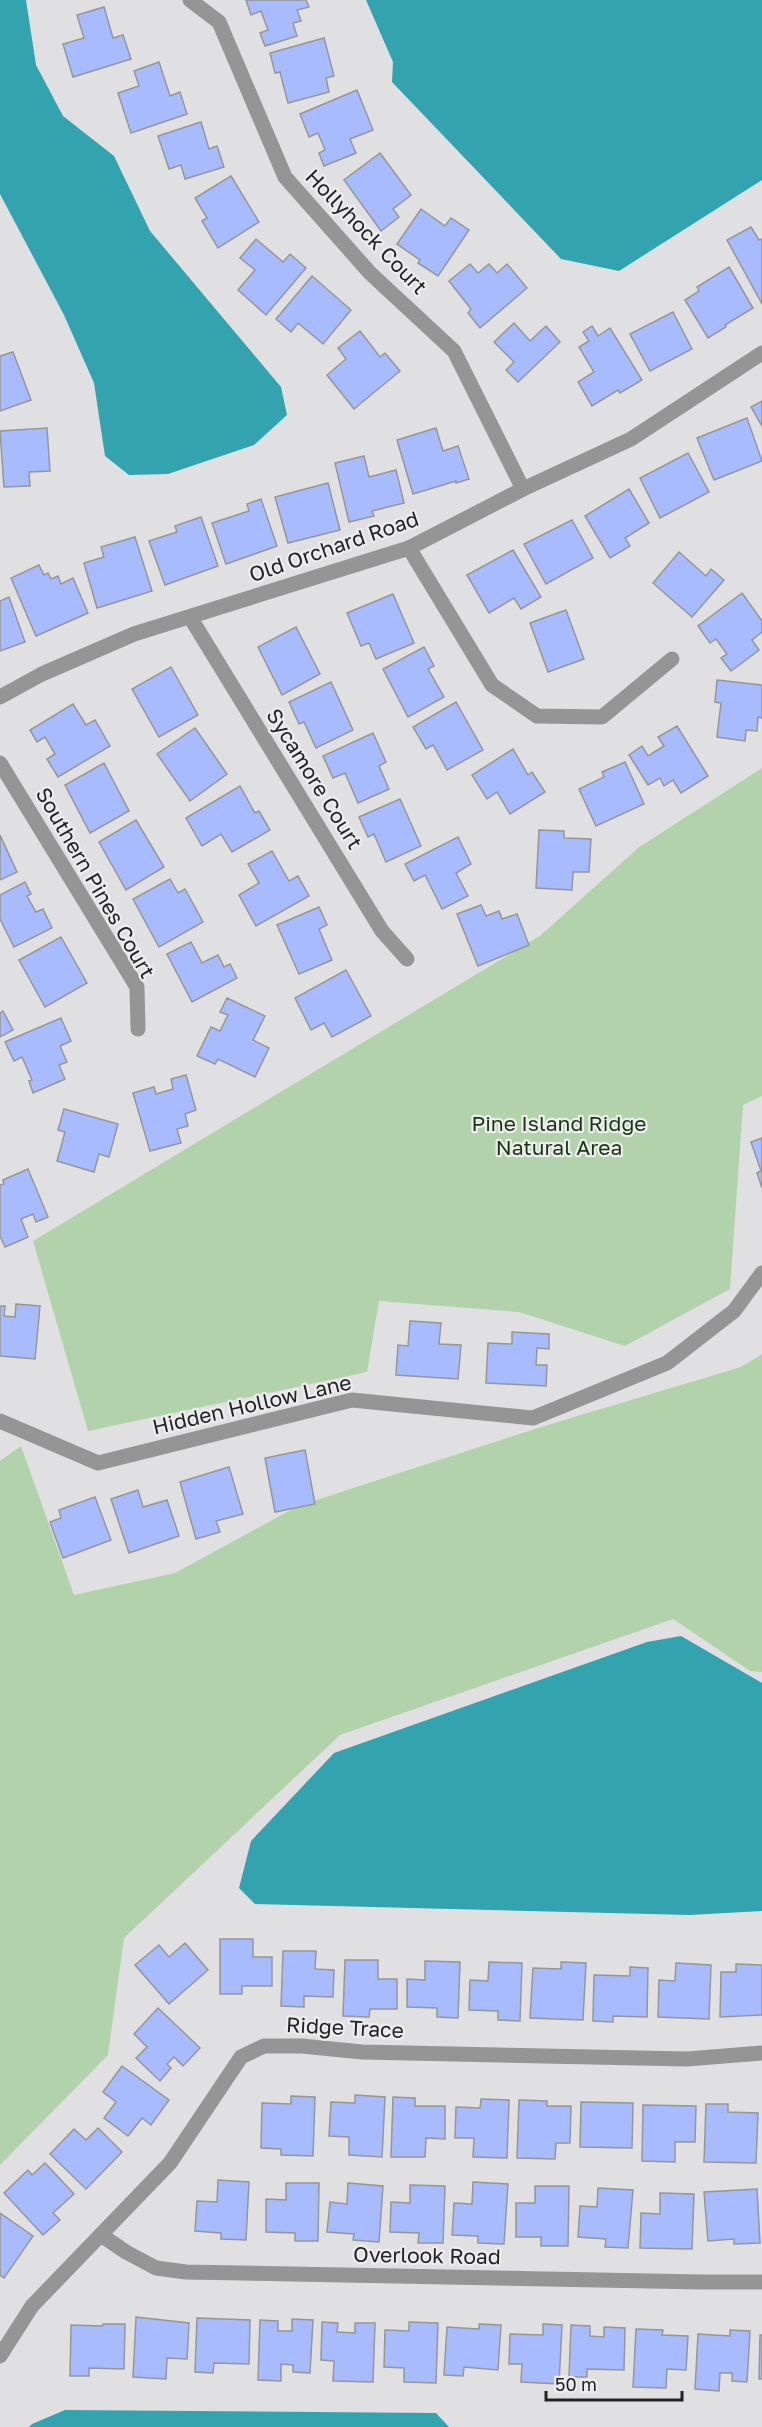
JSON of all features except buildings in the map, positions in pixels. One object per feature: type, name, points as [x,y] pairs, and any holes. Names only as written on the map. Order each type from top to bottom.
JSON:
[{"type":"street","name":"Hollyhock Court","points":[[190,0],[219,22],[285,177],[370,273],[454,351],[523,489]]},
{"type":"street","name":"Old Orchard Road","points":[[0,697],[42,674],[134,634],[409,548],[523,489],[631,439],[762,353]]},
{"type":"street","points":[[409,548],[492,684],[537,716],[602,717],[672,659]]},
{"type":"street","name":"Sycamore Court","points":[[190,617],[382,931],[407,959]]},
{"type":"street","name":"Southern Pines Court","points":[[0,763],[137,987],[138,1029]]},
{"type":"street","name":"Hidden Hollow Lane","points":[[0,1421],[98,1463],[352,1400],[533,1418],[667,1363],[734,1311],[762,1273]]},
{"type":"street","name":"Ridge Trace","points":[[0,2356],[32,2306],[170,2163],[241,2057],[264,2046],[302,2046],[362,2052],[687,2059],[762,2053]]},
{"type":"street","name":"Overlook Road","points":[[101,2235],[156,2268],[186,2272],[762,2282]]},
{"type":"green space","name":"Pine Island Ridge Natural Area","points":[[762,768],[762,1096],[743,1105],[730,1289],[625,1346],[519,1312],[379,1301],[367,1372],[88,1431],[33,1241],[540,936],[638,848]]},
{"type":"green space","points":[[762,1354],[762,1672],[750,1671],[673,1619],[340,1735],[124,1938],[108,2055],[0,2165],[0,1461],[21,1446],[74,1595],[175,1573],[298,1506],[541,1427],[741,1367]]},
{"type":"water","points":[[0,0],[26,0],[36,65],[63,116],[114,156],[150,231],[281,387],[287,415],[254,445],[168,474],[129,475],[105,456],[94,383],[64,315],[0,194]]},
{"type":"water","points":[[366,0],[762,0],[762,180],[619,271],[561,259],[392,82],[393,62]]},
{"type":"water","points":[[681,1636],[762,1683],[762,1911],[690,1915],[255,1904],[239,1888],[251,1841],[334,1753],[647,1642]]},
{"type":"water","points":[[65,2410],[436,2413],[449,2427],[29,2427]]}]
